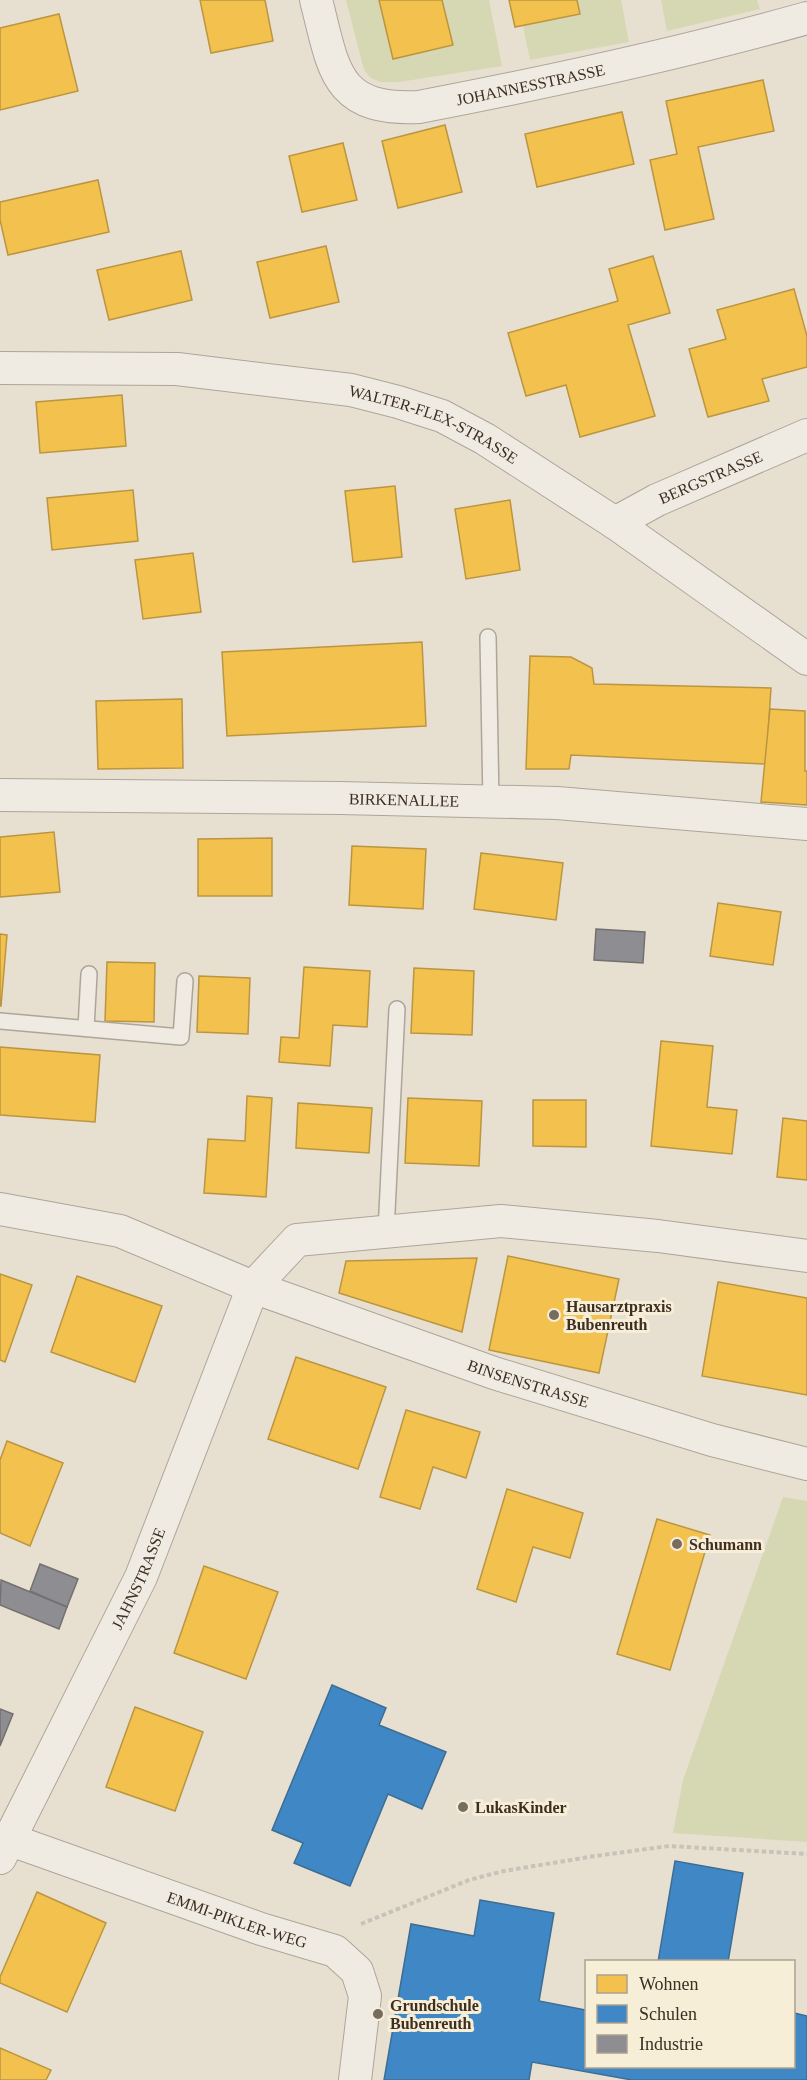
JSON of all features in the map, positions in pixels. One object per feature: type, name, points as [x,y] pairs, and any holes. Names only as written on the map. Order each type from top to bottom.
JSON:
[{"type":"street","name":"JOHANNESSTRASSE","points":[[316,0],[330,54],[343,81],[362,99],[380,106],[397,108],[419,107],[604,69],[726,41],[807,18]]},
{"type":"street","name":"WALTER-FLEX-STRASSE","points":[[0,368],[177,369],[351,390],[442,416],[484,439],[615,523],[807,659]]},
{"type":"street","name":"BERGSTRASSE","points":[[615,523],[657,500],[807,435]]},
{"type":"street","name":"BIRKENALLEE","points":[[0,795],[340,798],[557,803],[807,824]]},
{"type":"street","name":"BINSENSTRASSE","points":[[0,1209],[120,1232],[253,1287],[494,1373],[712,1440],[807,1464]]},
{"type":"street","points":[[253,1287],[297,1240],[501,1221],[658,1236],[807,1256]]},
{"type":"street","name":"JAHNSTRASSE","points":[[4,1849],[141,1577],[253,1287]]},
{"type":"street","name":"EMMI-PIKLER-WEG","points":[[4,1849],[335,1951],[357,1971],[365,1996],[355,2080]]},
{"type":"lane","points":[[488,637],[491,802]]},
{"type":"lane","points":[[86,1029],[89,974]]},
{"type":"lane","points":[[0,1021],[181,1037],[185,981]]},
{"type":"lane","points":[[386,1232],[397,1009]]},
{"type":"path","points":[[312,1944],[469,1880],[504,1871],[669,1846],[807,1854]]},
{"type":"green space","points":[[346,0],[489,0],[502,66],[399,82],[380,82],[371,78],[364,70]]},
{"type":"green space","points":[[577,0],[621,0],[629,42],[530,60],[523,26],[579,14]]},
{"type":"green space","points":[[661,0],[757,0],[760,9],[667,31]]},
{"type":"green space","points":[[783,1497],[807,1501],[807,1842],[673,1833],[683,1780]]},
{"type":"building: Wohnen","points":[[200,0],[265,0],[273,41],[211,53]]},
{"type":"building: Wohnen","points":[[379,0],[442,0],[453,45],[393,59]]},
{"type":"building: Wohnen","points":[[509,0],[577,0],[580,14],[515,27]]},
{"type":"building: Wohnen","points":[[59,14],[78,91],[0,110],[0,28]]},
{"type":"building: Wohnen","points":[[763,80],[774,131],[698,147],[714,219],[665,230],[650,160],[677,154],[666,101]]},
{"type":"building: Wohnen","points":[[622,112],[634,164],[537,187],[525,134]]},
{"type":"building: Wohnen","points":[[445,125],[462,192],[398,208],[382,141]]},
{"type":"building: Wohnen","points":[[343,143],[357,200],[302,212],[289,156]]},
{"type":"building: Wohnen","points":[[98,180],[109,232],[8,255],[0,220],[0,202]]},
{"type":"building: Wohnen","points":[[326,246],[339,302],[270,318],[257,262]]},
{"type":"building: Wohnen","points":[[181,251],[192,300],[109,320],[97,270]]},
{"type":"building: Wohnen","points":[[653,256],[670,313],[628,325],[655,416],[580,437],[566,385],[526,396],[508,333],[618,301],[609,269]]},
{"type":"building: Wohnen","points":[[794,289],[807,336],[807,367],[762,379],[769,401],[708,417],[689,349],[726,339],[717,310]]},
{"type":"building: Wohnen","points":[[122,395],[126,446],[40,453],[36,402]]},
{"type":"building: Wohnen","points":[[395,486],[402,557],[353,562],[345,491]]},
{"type":"building: Wohnen","points":[[133,490],[138,541],[52,550],[47,498]]},
{"type":"building: Wohnen","points":[[510,500],[520,570],[466,579],[455,509]]},
{"type":"building: Wohnen","points":[[193,553],[201,612],[143,619],[135,560]]},
{"type":"building: Wohnen","points":[[422,642],[426,726],[227,736],[222,652]]},
{"type":"building: Wohnen","points":[[530,656],[571,657],[592,668],[594,684],[771,688],[766,764],[571,755],[569,769],[526,769]]},
{"type":"building: Wohnen","points":[[182,699],[183,768],[98,769],[96,701]]},
{"type":"building: Wohnen","points":[[770,709],[805,711],[807,805],[761,802]]},
{"type":"building: Wohnen","points":[[54,832],[60,892],[0,897],[0,837]]},
{"type":"building: Wohnen","points":[[272,838],[272,896],[198,896],[198,839]]},
{"type":"building: Wohnen","points":[[352,846],[426,849],[423,909],[349,905]]},
{"type":"building: Wohnen","points":[[481,853],[563,863],[556,920],[474,909]]},
{"type":"building: Wohnen","points":[[718,903],[781,912],[773,965],[710,956]]},
{"type":"building: Wohnen","points":[[0,934],[7,935],[1,1006],[0,1006]]},
{"type":"building: Wohnen","points":[[107,962],[155,963],[154,1022],[105,1021]]},
{"type":"building: Wohnen","points":[[304,967],[370,971],[367,1027],[333,1025],[330,1066],[279,1062],[281,1037],[299,1038]]},
{"type":"building: Wohnen","points":[[414,968],[474,971],[472,1035],[411,1033]]},
{"type":"building: Wohnen","points":[[199,976],[250,978],[248,1034],[197,1032]]},
{"type":"building: Wohnen","points":[[661,1041],[713,1046],[707,1107],[737,1110],[732,1154],[651,1146]]},
{"type":"building: Wohnen","points":[[0,1047],[100,1055],[95,1122],[0,1115]]},
{"type":"building: Wohnen","points":[[247,1096],[272,1098],[266,1197],[204,1193],[208,1139],[245,1141]]},
{"type":"building: Wohnen","points":[[408,1098],[482,1101],[479,1166],[405,1163]]},
{"type":"building: Wohnen","points":[[533,1100],[586,1100],[586,1147],[533,1146]]},
{"type":"building: Wohnen","points":[[298,1103],[372,1108],[369,1153],[296,1148]]},
{"type":"building: Wohnen","points":[[783,1118],[807,1121],[807,1180],[777,1177]]},
{"type":"building: Wohnen","name":"Hausarztpraxis Bubenreuth","points":[[508,1256],[619,1279],[599,1373],[489,1350]]},
{"type":"building: Wohnen","points":[[477,1258],[462,1332],[339,1293],[346,1261]]},
{"type":"building: Wohnen","points":[[0,1274],[32,1285],[5,1362],[0,1360]]},
{"type":"building: Wohnen","points":[[77,1276],[162,1306],[135,1382],[51,1352]]},
{"type":"building: Wohnen","points":[[718,1282],[807,1298],[807,1395],[702,1376]]},
{"type":"building: Wohnen","points":[[296,1357],[386,1387],[358,1469],[268,1439]]},
{"type":"building: Wohnen","points":[[406,1410],[480,1432],[466,1478],[433,1467],[420,1509],[380,1497]]},
{"type":"building: Wohnen","points":[[7,1441],[63,1463],[30,1546],[0,1533],[0,1460]]},
{"type":"building: Wohnen","points":[[507,1489],[583,1513],[570,1558],[533,1547],[516,1602],[477,1589]]},
{"type":"building: Wohnen","points":[[657,1519],[710,1535],[670,1670],[617,1654]]},
{"type":"building: Wohnen","points":[[204,1566],[278,1592],[246,1679],[174,1653]]},
{"type":"building: Wohnen","points":[[135,1707],[203,1732],[175,1811],[106,1787]]},
{"type":"building: Wohnen","points":[[37,1892],[106,1923],[67,2012],[0,1983],[0,1977]]},
{"type":"building: Wohnen","points":[[0,2048],[51,2070],[46,2080],[0,2080]]},
{"type":"building: Schulen","points":[[332,1685],[386,1708],[379,1725],[446,1752],[422,1809],[388,1794],[350,1886],[294,1863],[303,1843],[272,1830]]},
{"type":"building: Schulen","points":[[675,1861],[743,1873],[728,1960],[658,1960]]},
{"type":"building: Schulen","name":"Grundschule Bubenreuth","points":[[480,1900],[554,1913],[539,2001],[585,2010],[585,2068],[795,2068],[795,2013],[807,2016],[807,2080],[632,2080],[532,2062],[529,2080],[384,2080],[411,1924],[474,1936]]},
{"type":"building: Industrie","points":[[596,929],[645,932],[643,963],[594,960]]},
{"type":"building: Industrie","points":[[40,1564],[78,1579],[67,1607],[30,1591]]},
{"type":"building: Industrie","points":[[1,1580],[67,1607],[59,1629],[0,1605]]},
{"type":"building: Industrie","points":[[0,1709],[13,1714],[0,1746]]},
{"type":"place","name":"Hausarztpraxis Bubenreuth","points":[[554,1315]]},
{"type":"place","name":"Schumann","points":[[677,1544]]},
{"type":"place","name":"LukasKinder","points":[[463,1807]]},
{"type":"place","name":"Grundschule Bubenreuth","points":[[378,2014]]}]
